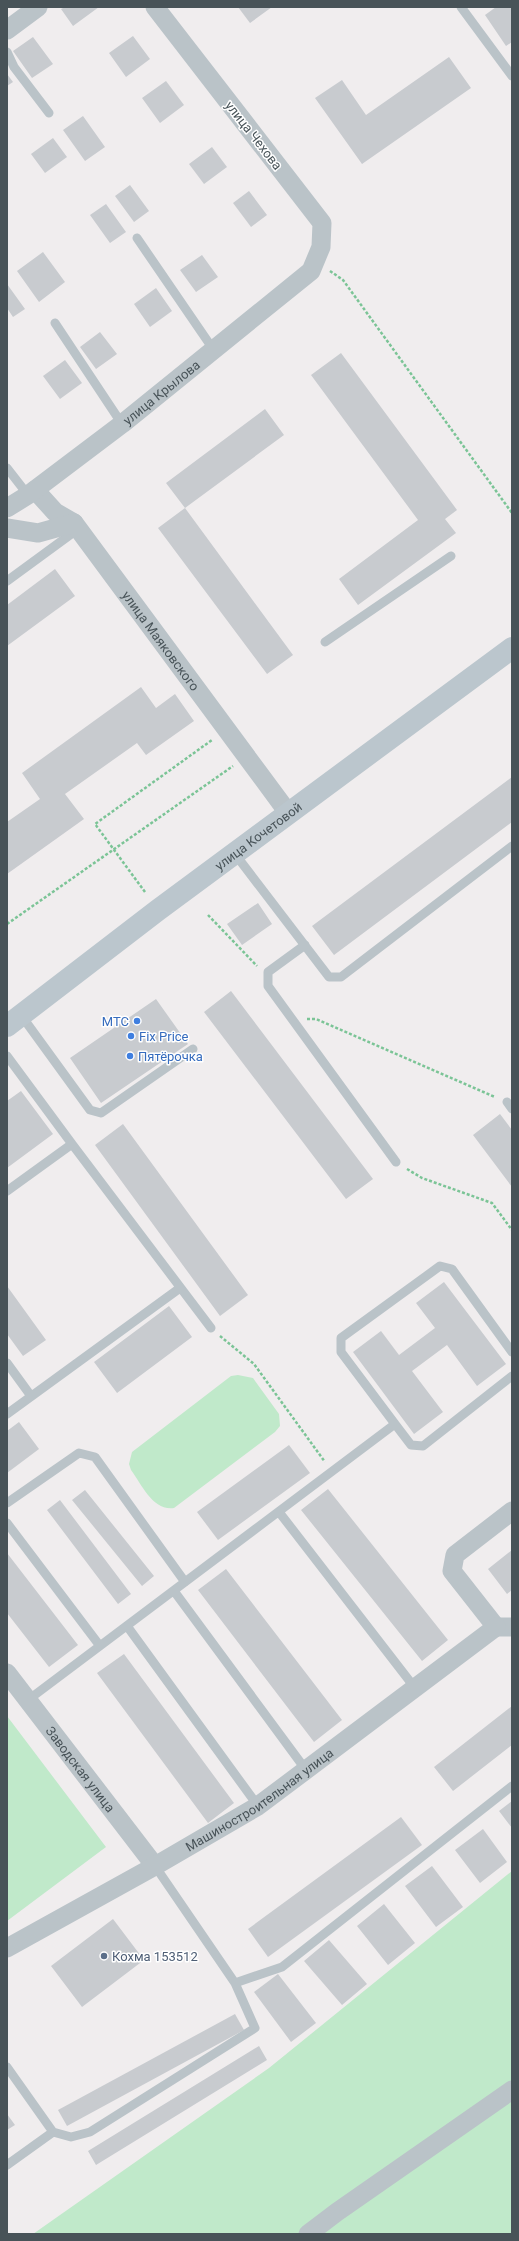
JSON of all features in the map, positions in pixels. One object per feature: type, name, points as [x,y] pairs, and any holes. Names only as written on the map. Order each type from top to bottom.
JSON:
[{"type":"main road","name":"улица Кочетовой","points":[[14,1020],[512,648]]},
{"type":"street","points":[[7,30],[38,7]]},
{"type":"street","name":"улица Чехова","points":[[155,7],[322,223],[321,247],[313,266]]},
{"type":"street","name":"улица Крылова","points":[[7,508],[31,493],[122,424],[313,266]]},
{"type":"street","points":[[31,493],[76,526]]},
{"type":"street","points":[[7,528],[38,533],[76,526]]},
{"type":"street","name":"улица Маяковского","points":[[76,526],[289,814]]},
{"type":"street","points":[[504,1627],[452,1571],[455,1555],[512,1511]]},
{"type":"street","name":"Машиностроительная улица","points":[[7,1948],[258,1806],[414,1688],[504,1627]]},
{"type":"street","name":"Заводская улица","points":[[7,1673],[154,1866]]},
{"type":"street","points":[[308,2234],[337,2212],[512,2090]]},
{"type":"lane","points":[[461,7],[512,76]]},
{"type":"lane","points":[[7,52],[14,67],[49,113]]},
{"type":"lane","points":[[137,238],[213,349]]},
{"type":"lane","points":[[55,323],[122,424]]},
{"type":"lane","points":[[7,468],[31,493]]},
{"type":"lane","points":[[7,581],[76,526]]},
{"type":"lane","points":[[325,642],[451,556]]},
{"type":"lane","points":[[235,854],[329,977],[341,976],[512,846]]},
{"type":"lane","points":[[305,945],[268,972],[268,986],[396,1162]]},
{"type":"lane","points":[[14,1020],[90,1110],[101,1113],[193,1049]]},
{"type":"lane","points":[[7,1056],[211,1328]]},
{"type":"lane","points":[[7,1192],[72,1144]]},
{"type":"lane","points":[[512,1352],[452,1269],[440,1266],[341,1338],[341,1352],[411,1445],[423,1446],[512,1376]]},
{"type":"lane","points":[[7,1414],[180,1288]]},
{"type":"lane","points":[[7,1363],[31,1396]]},
{"type":"lane","points":[[28,1700],[395,1424]]},
{"type":"lane","points":[[7,1503],[79,1453],[94,1457],[185,1582]]},
{"type":"lane","points":[[279,1512],[414,1688]]},
{"type":"lane","points":[[7,1523],[100,1646]]},
{"type":"lane","points":[[174,1591],[306,1770]]},
{"type":"lane","points":[[128,1626],[258,1806]]},
{"type":"lane","points":[[235,1983],[282,1967],[512,1786]]},
{"type":"lane","points":[[7,2067],[53,2132],[71,2137],[90,2132],[255,2028],[235,1983],[154,1866]]},
{"type":"lane","points":[[7,2165],[53,2132]]},
{"type":"path","points":[[313,266],[343,280],[512,513]]},
{"type":"path","points":[[144,892],[95,824],[227,729]]},
{"type":"path","points":[[7,924],[113,848],[247,757]]},
{"type":"path","points":[[208,915],[268,978]]},
{"type":"path","points":[[293,1020],[316,1018],[509,1105]]},
{"type":"path","points":[[396,1162],[422,1178],[492,1203],[512,1230]]},
{"type":"path","points":[[211,1328],[254,1364],[332,1472]]},
{"type":"green space","points":[[238,1375],[253,1378],[279,1414],[280,1426],[275,1432],[174,1508],[167,1508],[160,1505],[149,1496],[131,1470],[129,1464],[132,1452],[231,1376]]},
{"type":"green space","points":[[7,1716],[106,1847],[7,1921]]},
{"type":"green space","points":[[512,1871],[512,2234],[33,2234],[269,2068]]},
{"type":"building","points":[[65,7],[99,7],[73,26],[61,9]]},
{"type":"building","points":[[238,7],[272,7],[250,23]]},
{"type":"building","points":[[496,7],[512,7],[512,42],[506,46],[485,15]]},
{"type":"building","points":[[133,36],[150,59],[126,77],[109,53]]},
{"type":"building","points":[[33,37],[53,64],[32,78],[13,51]]},
{"type":"building","points":[[449,57],[471,88],[362,164],[315,98],[342,80],[366,115]]},
{"type":"building","points":[[7,74],[13,82],[7,86]]},
{"type":"building","points":[[166,81],[184,105],[160,123],[142,98]]},
{"type":"building","points":[[83,116],[105,147],[85,161],[63,130]]},
{"type":"building","points":[[53,138],[67,157],[45,173],[31,154]]},
{"type":"building","points":[[212,147],[227,167],[204,184],[189,164]]},
{"type":"building","points":[[130,185],[149,211],[134,222],[115,196]]},
{"type":"building","points":[[249,191],[267,215],[251,227],[233,203]]},
{"type":"building","points":[[106,204],[126,232],[110,243],[90,215]]},
{"type":"building","points":[[43,252],[65,282],[39,302],[17,271]]},
{"type":"building","points":[[202,255],[218,277],[196,292],[180,270]]},
{"type":"building","points":[[7,284],[25,309],[13,317],[7,308]]},
{"type":"building","points":[[156,288],[172,311],[150,327],[134,304]]},
{"type":"building","points":[[100,332],[117,354],[96,369],[80,347]]},
{"type":"building","points":[[341,353],[457,510],[445,519],[456,533],[358,605],[339,579],[418,520],[311,375]]},
{"type":"building","points":[[65,360],[82,383],[60,399],[43,376]]},
{"type":"building","points":[[265,409],[284,435],[185,508],[166,483]]},
{"type":"building","points":[[185,508],[293,655],[267,674],[158,528]]},
{"type":"building","points":[[55,569],[75,596],[7,646],[7,605]]},
{"type":"building","points":[[141,687],[156,708],[175,694],[194,721],[146,755],[137,743],[65,794],[84,819],[7,874],[7,822],[40,799],[22,773]]},
{"type":"building","points":[[512,777],[512,822],[334,955],[312,926]]},
{"type":"building","points":[[258,903],[272,924],[242,945],[227,924]]},
{"type":"building","points":[[231,991],[373,1179],[346,1199],[204,1012]]},
{"type":"building","points":[[156,999],[188,1044],[101,1103],[70,1058]]},
{"type":"building","points":[[21,1091],[53,1134],[7,1168],[7,1101]]},
{"type":"building","points":[[500,1114],[512,1130],[512,1187],[473,1135]]},
{"type":"building","points":[[123,1124],[248,1295],[220,1316],[95,1145]]},
{"type":"building","points":[[444,1282],[506,1364],[477,1386],[447,1345],[412,1371],[443,1412],[414,1434],[353,1352],[381,1331],[399,1355],[435,1328],[416,1303]]},
{"type":"building","points":[[7,1286],[46,1340],[23,1356],[7,1334]]},
{"type":"building","points":[[169,1306],[192,1337],[117,1393],[94,1362]]},
{"type":"building","points":[[19,1422],[39,1449],[7,1473],[7,1431]]},
{"type":"building","points":[[289,1445],[310,1473],[218,1540],[197,1512]]},
{"type":"building","points":[[328,1489],[448,1640],[422,1661],[301,1510]]},
{"type":"building","points":[[85,1490],[154,1576],[142,1586],[72,1500]]},
{"type":"building","points":[[60,1500],[131,1594],[118,1604],[47,1510]]},
{"type":"building","points":[[512,1550],[512,1590],[507,1594],[488,1569]]},
{"type":"building","points":[[7,1553],[78,1645],[49,1667],[7,1613]]},
{"type":"building","points":[[226,1569],[342,1720],[314,1742],[198,1590]]},
{"type":"building","points":[[124,1654],[234,1803],[208,1823],[97,1673]]},
{"type":"building","points":[[512,1706],[512,1745],[453,1791],[434,1767]]},
{"type":"building","points":[[512,1801],[512,1828],[499,1811]]},
{"type":"building","points":[[401,1817],[422,1845],[268,1957],[248,1929]]},
{"type":"building","points":[[483,1829],[507,1862],[480,1883],[455,1850]]},
{"type":"building","points":[[432,1866],[463,1907],[436,1927],[405,1886]]},
{"type":"building","points":[[384,1904],[415,1943],[388,1965],[357,1926]]},
{"type":"building","points":[[113,1919],[144,1960],[82,2007],[51,1966]]},
{"type":"building","points":[[329,1940],[367,1984],[342,2005],[304,1961]]},
{"type":"building","points":[[278,1974],[316,2023],[291,2042],[254,1992]]},
{"type":"building","points":[[235,2014],[244,2030],[67,2126],[58,2110]]},
{"type":"building","points":[[259,2046],[267,2060],[96,2165],[88,2151]]},
{"type":"building","points":[[7,2114],[15,2125],[7,2130]]},
{"type":"place","name":"МТС","points":[[137,1021]]},
{"type":"place","name":"Fix Price","points":[[131,1036]]},
{"type":"place","name":"Пятёрочка","points":[[130,1056]]},
{"type":"place","name":"Кохма 153512","points":[[104,1956]]}]
